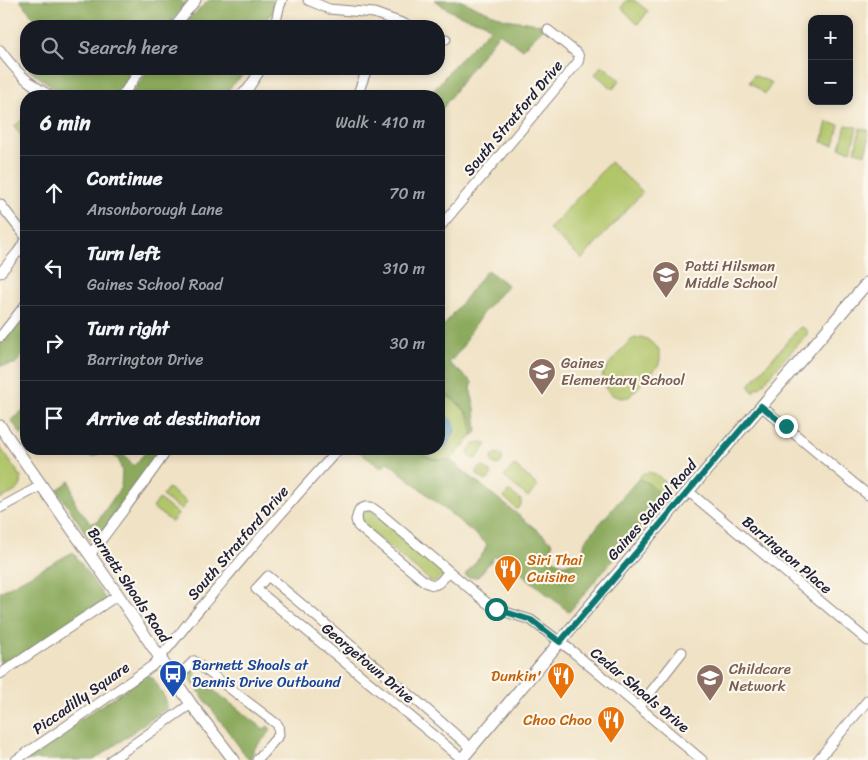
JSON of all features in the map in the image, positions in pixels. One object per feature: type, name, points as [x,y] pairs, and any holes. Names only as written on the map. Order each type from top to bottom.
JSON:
[{"type":"main road","name":"Gaines School Road","points":[[461,760],[688,491],[868,282]]},
{"type":"main road","name":"Barnett Shoals Road","points":[[0,426],[20,454]]},
{"type":"main road","name":"Barnett Shoals Road","points":[[21,455],[192,704],[234,760]]},
{"type":"street","points":[[276,20],[282,0]]},
{"type":"street","points":[[308,0],[329,9],[367,12],[381,20]]},
{"type":"street","points":[[180,20],[194,1]]},
{"type":"street","name":"South Stratford Drive","points":[[445,221],[578,62],[578,54],[548,30]]},
{"type":"street","points":[[0,50],[20,75]]},
{"type":"street","points":[[20,75],[40,90]]},
{"type":"street","points":[[126,90],[137,75]]},
{"type":"street","points":[[247,90],[258,75]]},
{"type":"street","points":[[358,90],[365,75]]},
{"type":"street","points":[[0,204],[20,230]]},
{"type":"street","points":[[0,273],[20,248]]},
{"type":"street","points":[[0,337],[20,312]]},
{"type":"street","points":[[761,406],[868,495]]},
{"type":"street","points":[[90,555],[164,455]]},
{"type":"street","name":"South Stratford Drive","points":[[160,658],[207,600],[333,455]]},
{"type":"street","points":[[0,508],[42,485]]},
{"type":"street","name":"Barrington Place","points":[[688,491],[868,641]]},
{"type":"street","name":"Cedar Shoals Drive","points":[[449,571],[441,582],[429,585],[358,526],[356,520],[359,510],[371,507],[381,514],[496,609],[531,620],[572,651],[702,760]]},
{"type":"street","name":"Georgetown Drive","points":[[461,760],[256,589],[268,576],[471,748]]},
{"type":"street","points":[[0,674],[118,595]]},
{"type":"street","points":[[639,707],[682,652]]},
{"type":"street","name":"Piccadilly Square","points":[[16,760],[152,666],[160,658]]},
{"type":"street","points":[[175,678],[194,661],[278,725],[279,735],[257,760]]},
{"type":"street","points":[[818,760],[868,700]]},
{"type":"street","points":[[111,760],[192,704]]},
{"type":"green space","points":[[20,0],[180,0],[185,4],[173,20],[35,20]]},
{"type":"green space","points":[[209,0],[279,0],[268,20],[188,20]]},
{"type":"green space","points":[[434,0],[459,0],[505,19],[547,25],[522,49],[499,33],[445,105],[445,90],[434,90],[457,62],[490,29],[483,23],[446,9]]},
{"type":"green space","points":[[627,0],[634,0],[648,11],[638,24],[622,8]]},
{"type":"green space","points":[[602,65],[620,80],[613,89],[595,74]]},
{"type":"green space","points":[[36,75],[131,75],[119,90],[57,90]]},
{"type":"green space","points":[[145,75],[242,75],[227,90],[134,90]]},
{"type":"green space","points":[[754,75],[772,83],[765,94],[749,82]]},
{"type":"green space","points":[[20,122],[20,134],[14,127]]},
{"type":"green space","points":[[827,122],[839,125],[834,145],[822,142]]},
{"type":"green space","points":[[846,125],[857,127],[851,151],[840,148]]},
{"type":"green space","points":[[860,128],[868,130],[868,143],[865,154],[855,151]]},
{"type":"green space","points":[[610,162],[643,192],[582,259],[549,229]]},
{"type":"green space","points":[[487,270],[508,285],[482,314],[462,348],[449,363],[472,382],[471,392],[475,408],[477,432],[472,436],[472,428],[467,414],[458,403],[445,395],[445,324]]},
{"type":"green space","points":[[20,320],[20,359],[15,364],[0,366],[0,343]]},
{"type":"green space","points":[[802,327],[807,330],[807,335],[760,387],[754,390],[754,392],[750,389],[750,384],[799,328]]},
{"type":"green space","points":[[641,337],[647,339],[658,348],[660,354],[659,364],[630,396],[620,398],[606,389],[602,380],[604,371],[627,343],[632,339]]},
{"type":"green space","points":[[445,394],[464,409],[474,429],[472,436],[450,460],[431,458],[424,455],[445,455]]},
{"type":"green space","points":[[20,413],[20,432],[11,420]]},
{"type":"green space","points":[[481,442],[486,443],[486,446],[476,459],[471,458],[468,451],[473,445]]},
{"type":"green space","points":[[0,447],[18,475],[20,475],[21,484],[13,493],[0,499]]},
{"type":"green space","points":[[495,454],[499,454],[502,459],[501,463],[495,464],[492,461],[492,457]]},
{"type":"green space","points":[[112,455],[124,455],[134,466],[143,455],[159,455],[93,544],[57,490],[70,481],[75,503],[90,523],[97,522],[121,487],[122,472],[119,460]]},
{"type":"green space","points":[[363,455],[424,455],[432,459],[450,460],[553,543],[551,556],[560,563],[566,564],[572,563],[577,559],[583,551],[585,541],[638,479],[653,487],[663,500],[569,612],[512,566],[510,568],[504,564],[504,561],[495,556],[478,577],[468,577],[465,575],[484,552],[487,544],[388,462],[381,468]]},
{"type":"green space","points":[[514,465],[538,486],[528,497],[504,477]]},
{"type":"green space","points":[[483,466],[492,474],[485,481],[477,474],[477,470]]},
{"type":"green space","points":[[647,472],[656,474],[669,486],[669,492],[663,500],[660,494],[638,479]]},
{"type":"green space","points":[[168,488],[187,502],[181,510],[162,496]]},
{"type":"green space","points":[[508,492],[521,500],[521,505],[517,509],[504,497]]},
{"type":"green space","points":[[159,499],[178,514],[172,522],[153,508]]},
{"type":"green space","points":[[369,509],[443,569],[444,574],[433,583],[361,524],[359,515]]},
{"type":"green space","points":[[73,552],[106,600],[0,669],[0,592]]},
{"type":"green space","points":[[192,670],[196,672],[195,676],[264,729],[268,726],[271,729],[255,748],[249,760],[186,674]]},
{"type":"green space","points":[[147,675],[154,679],[166,700],[167,708],[94,760],[20,760]]},
{"type":"water","points":[[445,415],[452,420],[455,428],[450,441],[445,446]]},
{"type":"place","name":"Patti Hilsman Middle School","points":[[666,299]]},
{"type":"place","name":"Gaines Elementary School","points":[[542,396]]},
{"type":"place","name":"Siri Thai Cuisine","points":[[508,593]]},
{"type":"place","name":"Barnett Shoals at Dennis Drive Outbound","points":[[173,698]]},
{"type":"place","name":"Dunkin'","points":[[561,700]]},
{"type":"place","name":"Childcare Network","points":[[710,702]]},
{"type":"place","name":"Choo Choo","points":[[611,744]]},
{"type":"route","points":[[496,609],[531,620],[560,642],[761,406],[786,426]]}]
